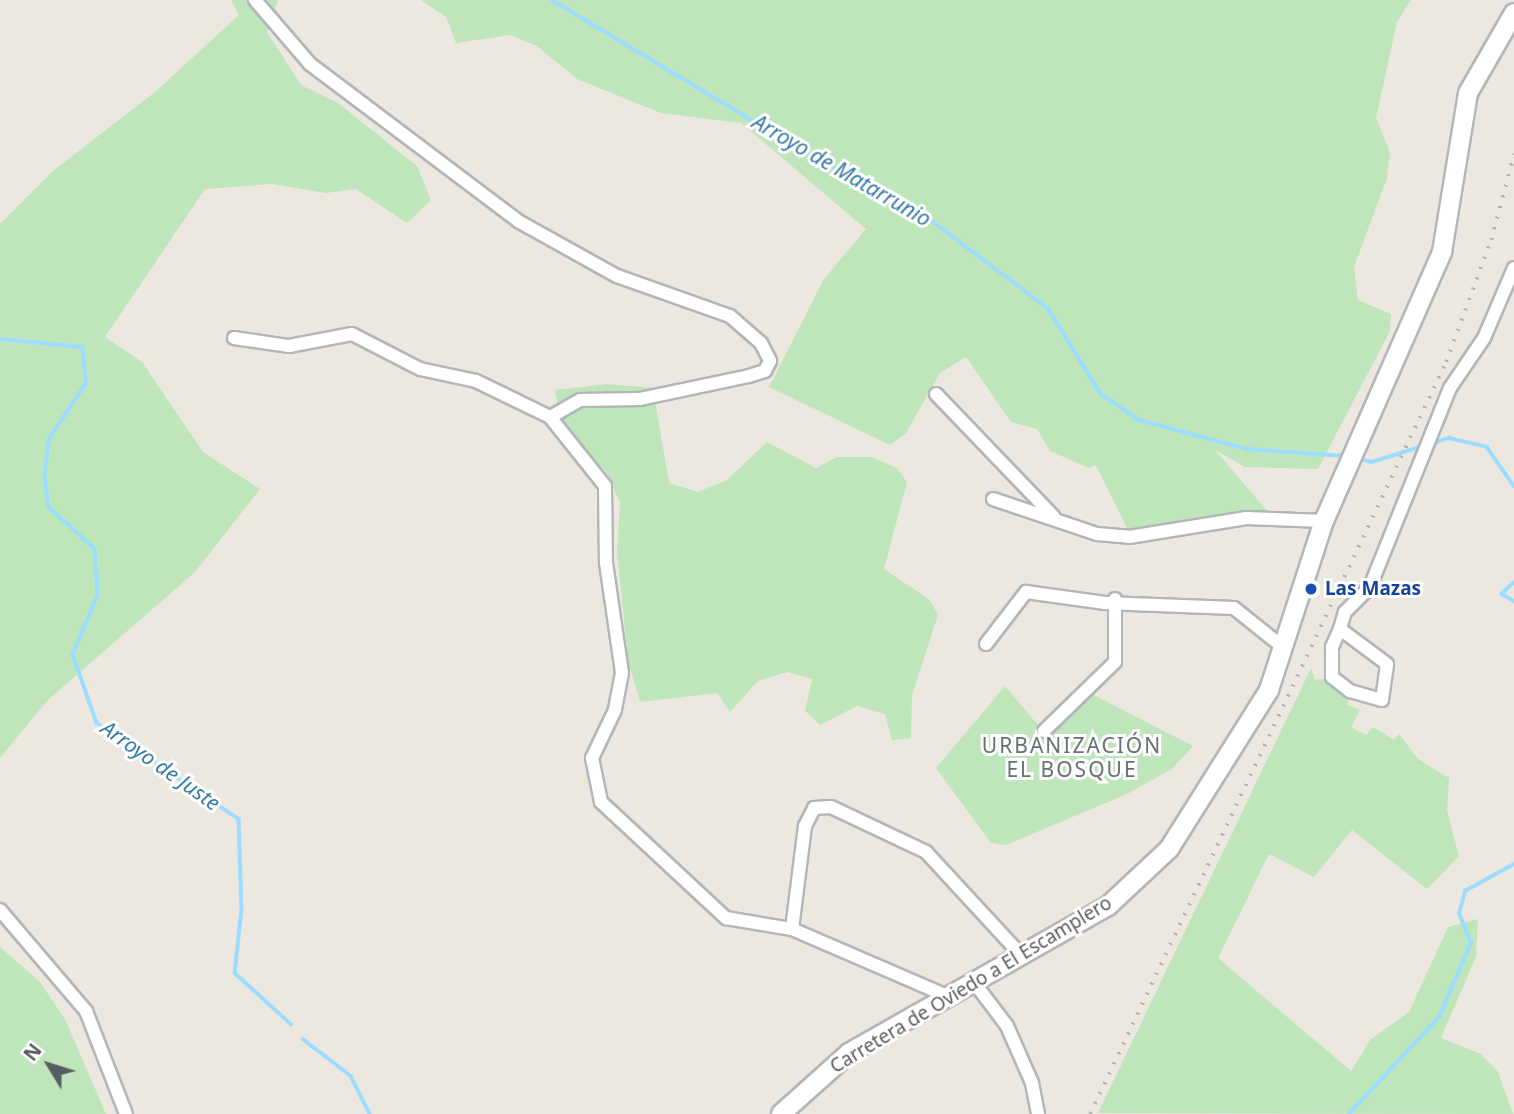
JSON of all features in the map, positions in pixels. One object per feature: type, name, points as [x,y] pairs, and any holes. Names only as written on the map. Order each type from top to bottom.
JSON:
[{"type":"street","points":[[256,0],[310,64],[518,221],[617,276],[730,316],[761,343],[770,361],[765,371],[749,376],[640,399],[580,400],[550,417]]},
{"type":"street","name":"Carretera de Oviedo a El Escamplero","points":[[781,1114],[849,1053],[1021,955],[1144,878],[1251,723],[1284,648],[1324,521],[1442,252],[1468,93],[1514,13]]},
{"type":"street","points":[[1340,629],[1387,664],[1382,700],[1350,691],[1332,677],[1332,647],[1345,612],[1370,587],[1426,440],[1450,388],[1484,338],[1514,268]]},
{"type":"street","points":[[234,338],[289,346],[352,334],[420,369],[476,381],[550,417],[606,486],[606,563],[622,673],[615,710],[592,758],[601,802],[726,918],[792,929],[947,996]]},
{"type":"street","points":[[936,394],[1060,522]]},
{"type":"street","points":[[993,499],[1060,522],[1129,537],[1246,518],[1324,521]]},
{"type":"street","points":[[986,644],[1026,592],[1234,608],[1284,648]]},
{"type":"street","points":[[1044,732],[1115,662],[1115,600]]},
{"type":"street","points":[[792,929],[805,826],[814,808],[831,807],[926,852],[1021,955]]},
{"type":"street","points":[[0,911],[86,1012],[126,1114]]},
{"type":"street","points":[[974,981],[1007,1027],[1032,1083],[1038,1114]]},
{"type":"green space","points":[[231,0],[278,0],[267,32],[301,85],[338,103],[417,166],[431,200],[407,223],[356,189],[326,193],[272,184],[205,189],[105,337],[142,362],[203,452],[260,489],[195,572],[48,700],[0,758],[0,224],[53,171],[155,92],[239,15]]},
{"type":"green space","points":[[421,0],[1411,0],[1397,22],[1376,118],[1390,152],[1387,178],[1354,267],[1358,300],[1391,314],[1390,331],[1318,469],[1245,467],[1215,450],[1269,513],[1206,516],[1129,532],[1096,465],[1089,468],[1050,451],[1037,429],[1011,422],[966,357],[940,373],[906,433],[890,445],[769,387],[824,279],[866,229],[741,123],[661,113],[577,79],[537,46],[510,35],[456,43],[446,17]]},
{"type":"green space","points":[[608,384],[653,388],[669,483],[698,492],[727,480],[767,442],[816,468],[837,457],[872,457],[897,468],[907,482],[884,569],[930,600],[938,615],[912,695],[911,738],[892,740],[885,714],[857,706],[820,725],[805,711],[812,679],[787,672],[758,681],[730,712],[717,693],[640,702],[628,660],[617,551],[620,503],[607,473],[561,422],[555,390]]},
{"type":"green space","points":[[1311,668],[1315,680],[1328,678],[1350,697],[1347,705],[1360,710],[1351,727],[1366,735],[1373,727],[1394,740],[1399,734],[1418,759],[1449,778],[1447,811],[1459,856],[1427,889],[1352,830],[1314,877],[1269,854],[1218,958],[1351,1071],[1370,1040],[1409,1012],[1448,927],[1478,919],[1476,957],[1441,1038],[1481,1054],[1498,1072],[1513,1114],[1098,1113]]},
{"type":"green space","points":[[1005,686],[1043,731],[1090,693],[1193,746],[1172,769],[1127,794],[1006,845],[991,843],[936,768]]},
{"type":"green space","points":[[0,947],[39,981],[65,1019],[106,1114],[0,1114]]},
{"type":"waterway","name":"Arroyo de Matarrunio","points":[[552,0],[817,159],[912,206],[1048,308],[1101,394],[1139,420],[1247,449],[1345,456]]},
{"type":"waterway","name":"Arroyo de Juste","points":[[0,339],[83,347],[86,384],[49,440],[45,479],[49,507],[95,549],[98,595],[73,655],[97,723],[239,819],[242,909],[235,973],[291,1024]]},
{"type":"waterway","name":"Arroyo de Matarrunio","points":[[1430,444],[1449,438],[1487,447],[1514,486]]},
{"type":"waterway","name":"Arroyo de Matarrunio","points":[[1356,458],[1372,462],[1423,446]]},
{"type":"waterway","points":[[1514,583],[1502,594],[1514,601]]},
{"type":"waterway","points":[[1349,1114],[1439,1017],[1471,943],[1459,914],[1465,891],[1514,864]]},
{"type":"waterway","name":"Arroyo de Juste","points":[[303,1039],[351,1076],[370,1114]]},
{"type":"railway","points":[[1090,1114],[1446,362],[1491,240],[1514,154]]},
{"type":"place","name":"Las Mazas","points":[[1311,589]]},
{"type":"district","name":"URBANIZACIÓN EL BOSQUE","points":[[1072,757]]}]
